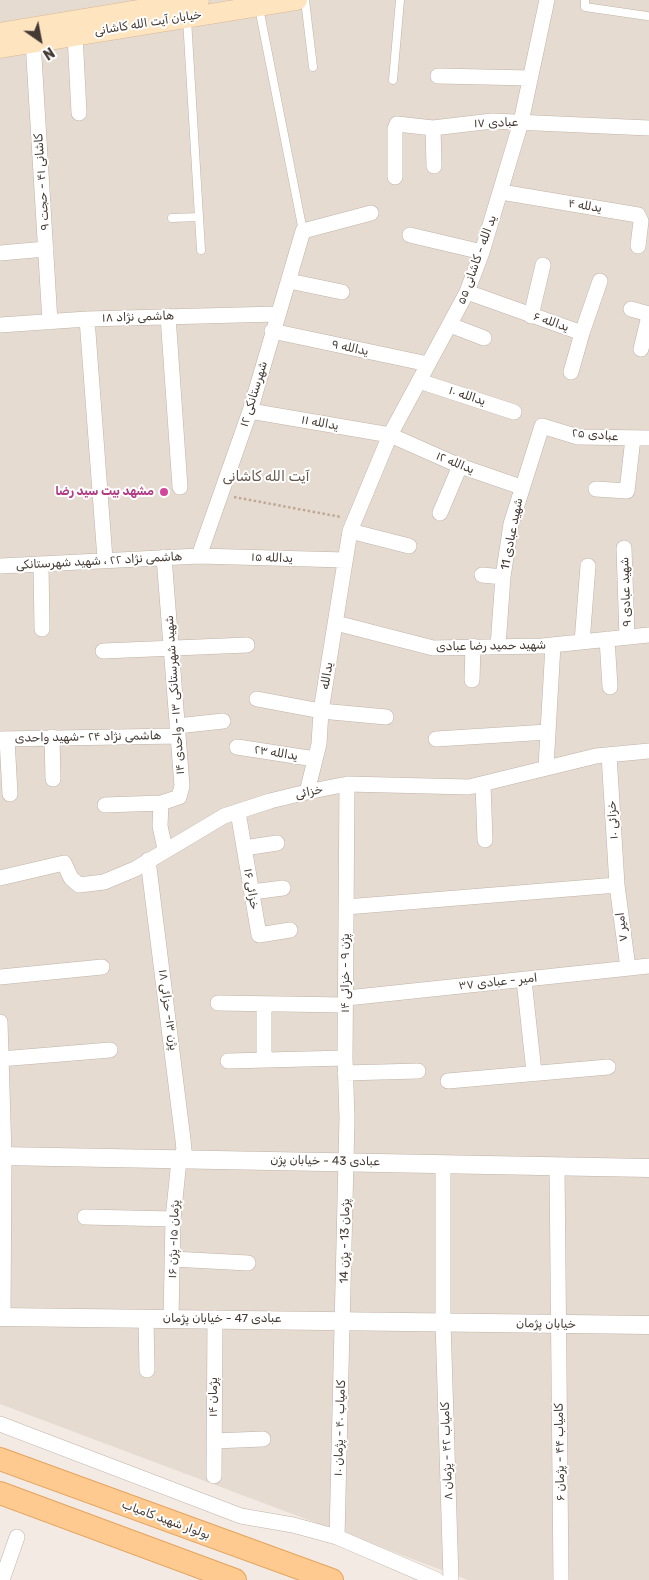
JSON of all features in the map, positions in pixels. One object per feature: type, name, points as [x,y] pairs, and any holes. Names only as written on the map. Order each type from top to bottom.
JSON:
[{"type":"main road","name":"خیابان آیت الله کاشانی","points":[[0,48],[32,34],[156,3],[199,0]]},
{"type":"main road","name":"خیابان آیت الله کاشانی","points":[[0,32],[75,34],[297,0]]},
{"type":"main road","name":"بولوار شهید کامیاب","points":[[0,1459],[332,1580]]},
{"type":"main road","points":[[0,1492],[235,1580]]},
{"type":"main road","points":[[210,1571],[219,1539]]},
{"type":"street","name":"ید الله - کاشانی ۵۵","points":[[345,560],[352,525],[390,436],[468,292],[501,192],[521,122],[546,0]]},
{"type":"street","name":"کاشانی ۴۱ - حجت ۹","points":[[32,34],[50,322]]},
{"type":"street","points":[[75,34],[78,113]]},
{"type":"street","points":[[438,76],[530,78]]},
{"type":"street","name":"عبادی ۱۷","points":[[395,177],[395,129],[397,124],[433,128],[492,121],[649,128]]},
{"type":"street","points":[[433,128],[434,166]]},
{"type":"street","name":"یدلله ۴","points":[[501,192],[638,215],[641,221],[638,246]]},
{"type":"street","points":[[303,231],[371,213]]},
{"type":"street","name":"شهرستانکی ۱۲","points":[[199,556],[250,411],[303,231]]},
{"type":"street","points":[[410,235],[482,252]]},
{"type":"street","points":[[0,253],[46,249]]},
{"type":"street","points":[[531,316],[543,265]]},
{"type":"street","points":[[289,281],[342,292]]},
{"type":"street","name":"یدالله ۶","points":[[468,292],[582,333],[600,281]]},
{"type":"street","points":[[631,309],[649,315],[641,349]]},
{"type":"street","name":"هاشمی نژاد ۱۸","points":[[0,324],[168,316],[277,314]]},
{"type":"street","points":[[168,316],[180,487]]},
{"type":"street","points":[[87,319],[105,559]]},
{"type":"street","points":[[450,325],[484,338]]},
{"type":"street","name":"یدالله ۹","points":[[272,331],[428,364]]},
{"type":"street","points":[[571,372],[582,333]]},
{"type":"street","name":"یدالله ۱۰","points":[[419,381],[514,412]]},
{"type":"street","name":"یدالله ۱۱","points":[[250,411],[390,436]]},
{"type":"street","name":"عبادی ۲۵","points":[[542,426],[578,436],[649,438]]},
{"type":"street","name":"شهید عبادی 11","points":[[498,646],[503,578],[512,524],[521,486],[542,426]]},
{"type":"street","name":"یدالله ۱۲","points":[[390,436],[460,466],[521,486]]},
{"type":"street","points":[[596,489],[628,491],[633,438]]},
{"type":"street","points":[[440,513],[460,466]]},
{"type":"street","points":[[352,525],[409,546]]},
{"type":"street","name":"شهید عبادی ۹","points":[[624,548],[628,637]]},
{"type":"street","name":"هاشمی نژاد ۲۲ ، شهید شهرستانکی","points":[[0,566],[105,559],[199,556]]},
{"type":"street","name":"یدالله ۱۵","points":[[199,556],[345,560]]},
{"type":"street","name":"شهید شهرستانکی ۱۳ - واحدی ۱۴","points":[[161,803],[179,797],[182,792],[164,557]]},
{"type":"street","name":"یدالله","points":[[307,792],[315,759],[345,560]]},
{"type":"street","points":[[41,564],[42,629]]},
{"type":"street","points":[[582,642],[588,566]]},
{"type":"street","points":[[482,575],[503,578]]},
{"type":"street","name":"شهید حمید رضا عبادی","points":[[336,623],[433,648],[553,645],[649,634]]},
{"type":"street","points":[[607,639],[610,687]]},
{"type":"street","points":[[103,651],[172,650],[247,645]]},
{"type":"street","points":[[546,767],[553,645]]},
{"type":"street","points":[[472,680],[473,646]]},
{"type":"street","points":[[257,699],[322,712],[386,717]]},
{"type":"street","name":"هاشمی نژاد ۲۴ -شهید واحدی","points":[[4,739],[177,731],[223,721]]},
{"type":"street","points":[[436,739],[548,732]]},
{"type":"street","points":[[52,736],[54,779]]},
{"type":"street","points":[[4,739],[10,794]]},
{"type":"street","name":"یدالله ۲۳","points":[[237,747],[315,759]]},
{"type":"street","name":"خزائی","points":[[0,878],[64,863],[71,878],[79,885],[104,882],[148,860],[224,816],[270,801],[347,784],[469,787],[483,785],[546,767],[609,755],[649,751]]},
{"type":"street","name":"خزائی ۱۰","points":[[609,755],[617,885]]},
{"type":"street","name":"پژن ۹ - خزائی ۱۴","points":[[346,1161],[347,784]]},
{"type":"street","points":[[483,785],[485,840]]},
{"type":"street","points":[[105,805],[161,803],[160,826],[165,849]]},
{"type":"street","name":"خزائی ۱۶","points":[[238,812],[259,935],[290,930]]},
{"type":"street","points":[[244,848],[277,843]]},
{"type":"street","name":"پژن ۱۳- حزائی ۱۸","points":[[148,860],[179,1090],[184,1150],[179,1160]]},
{"type":"street","points":[[346,907],[617,885]]},
{"type":"street","name":"امیر ۷","points":[[617,885],[628,968]]},
{"type":"street","points":[[252,892],[283,888]]},
{"type":"street","name":"امیر - عبادی ۳۷","points":[[218,1004],[346,1002],[649,966]]},
{"type":"street","points":[[0,977],[102,967]]},
{"type":"street","points":[[524,980],[534,1072]]},
{"type":"street","points":[[264,1004],[264,1060]]},
{"type":"street","points":[[0,1022],[2,1156],[1,1317]]},
{"type":"street","points":[[1,1059],[110,1050]]},
{"type":"street","points":[[228,1060],[264,1060],[418,1070]]},
{"type":"street","points":[[448,1081],[608,1067]]},
{"type":"street","name":"عبادی 43 - خیابان پژن","points":[[2,1156],[649,1168]]},
{"type":"street","name":"پژمان ۱۵- پژن ۱۶","points":[[171,1318],[173,1218],[179,1160]]},
{"type":"street","name":"پژمان 13 - پژن 14","points":[[343,1320],[346,1161]]},
{"type":"street","name":"کامیاب ۴۲ - پژمان ۸","points":[[443,1164],[443,1322],[451,1580]]},
{"type":"street","name":"کامیاب ۴۴ - پژمان ۶","points":[[557,1166],[561,1580]]},
{"type":"street","points":[[85,1217],[173,1218]]},
{"type":"street","points":[[172,1259],[248,1263]]},
{"type":"street","name":"عبادی 47 - خیابان پژمان","points":[[1,1317],[443,1322]]},
{"type":"street","points":[[146,1318],[147,1370]]},
{"type":"street","name":"پژمان ۱۴","points":[[214,1476],[215,1318]]},
{"type":"street","name":"کامیاب ۴۰ - پژمان ۱۰","points":[[337,1537],[343,1320]]},
{"type":"street","name":"خیابان پژمان","points":[[443,1322],[649,1325]]},
{"type":"street","points":[[0,1424],[241,1516],[293,1525],[337,1537],[437,1580]]},
{"type":"street","points":[[214,1442],[263,1439]]},
{"type":"street","points":[[2,1580],[17,1538]]},
{"type":"lane","points":[[304,0],[313,67]]},
{"type":"lane","points":[[393,80],[400,0]]},
{"type":"lane","points":[[585,0],[586,7],[647,16]]},
{"type":"lane","points":[[258,6],[303,231]]},
{"type":"lane","points":[[187,17],[201,250]]},
{"type":"lane","points":[[172,218],[199,217]]},
{"type":"path","points":[[220,494],[352,525]]},
{"type":"shaded area","points":[[0,0],[649,0],[649,1580],[468,1580],[0,1404]]},
{"type":"place","name":"مشهد بيت سيد رضا","points":[[164,492]]},
{"type":"district","name":"آیت الله کاشانی","points":[[266,477]]}]
